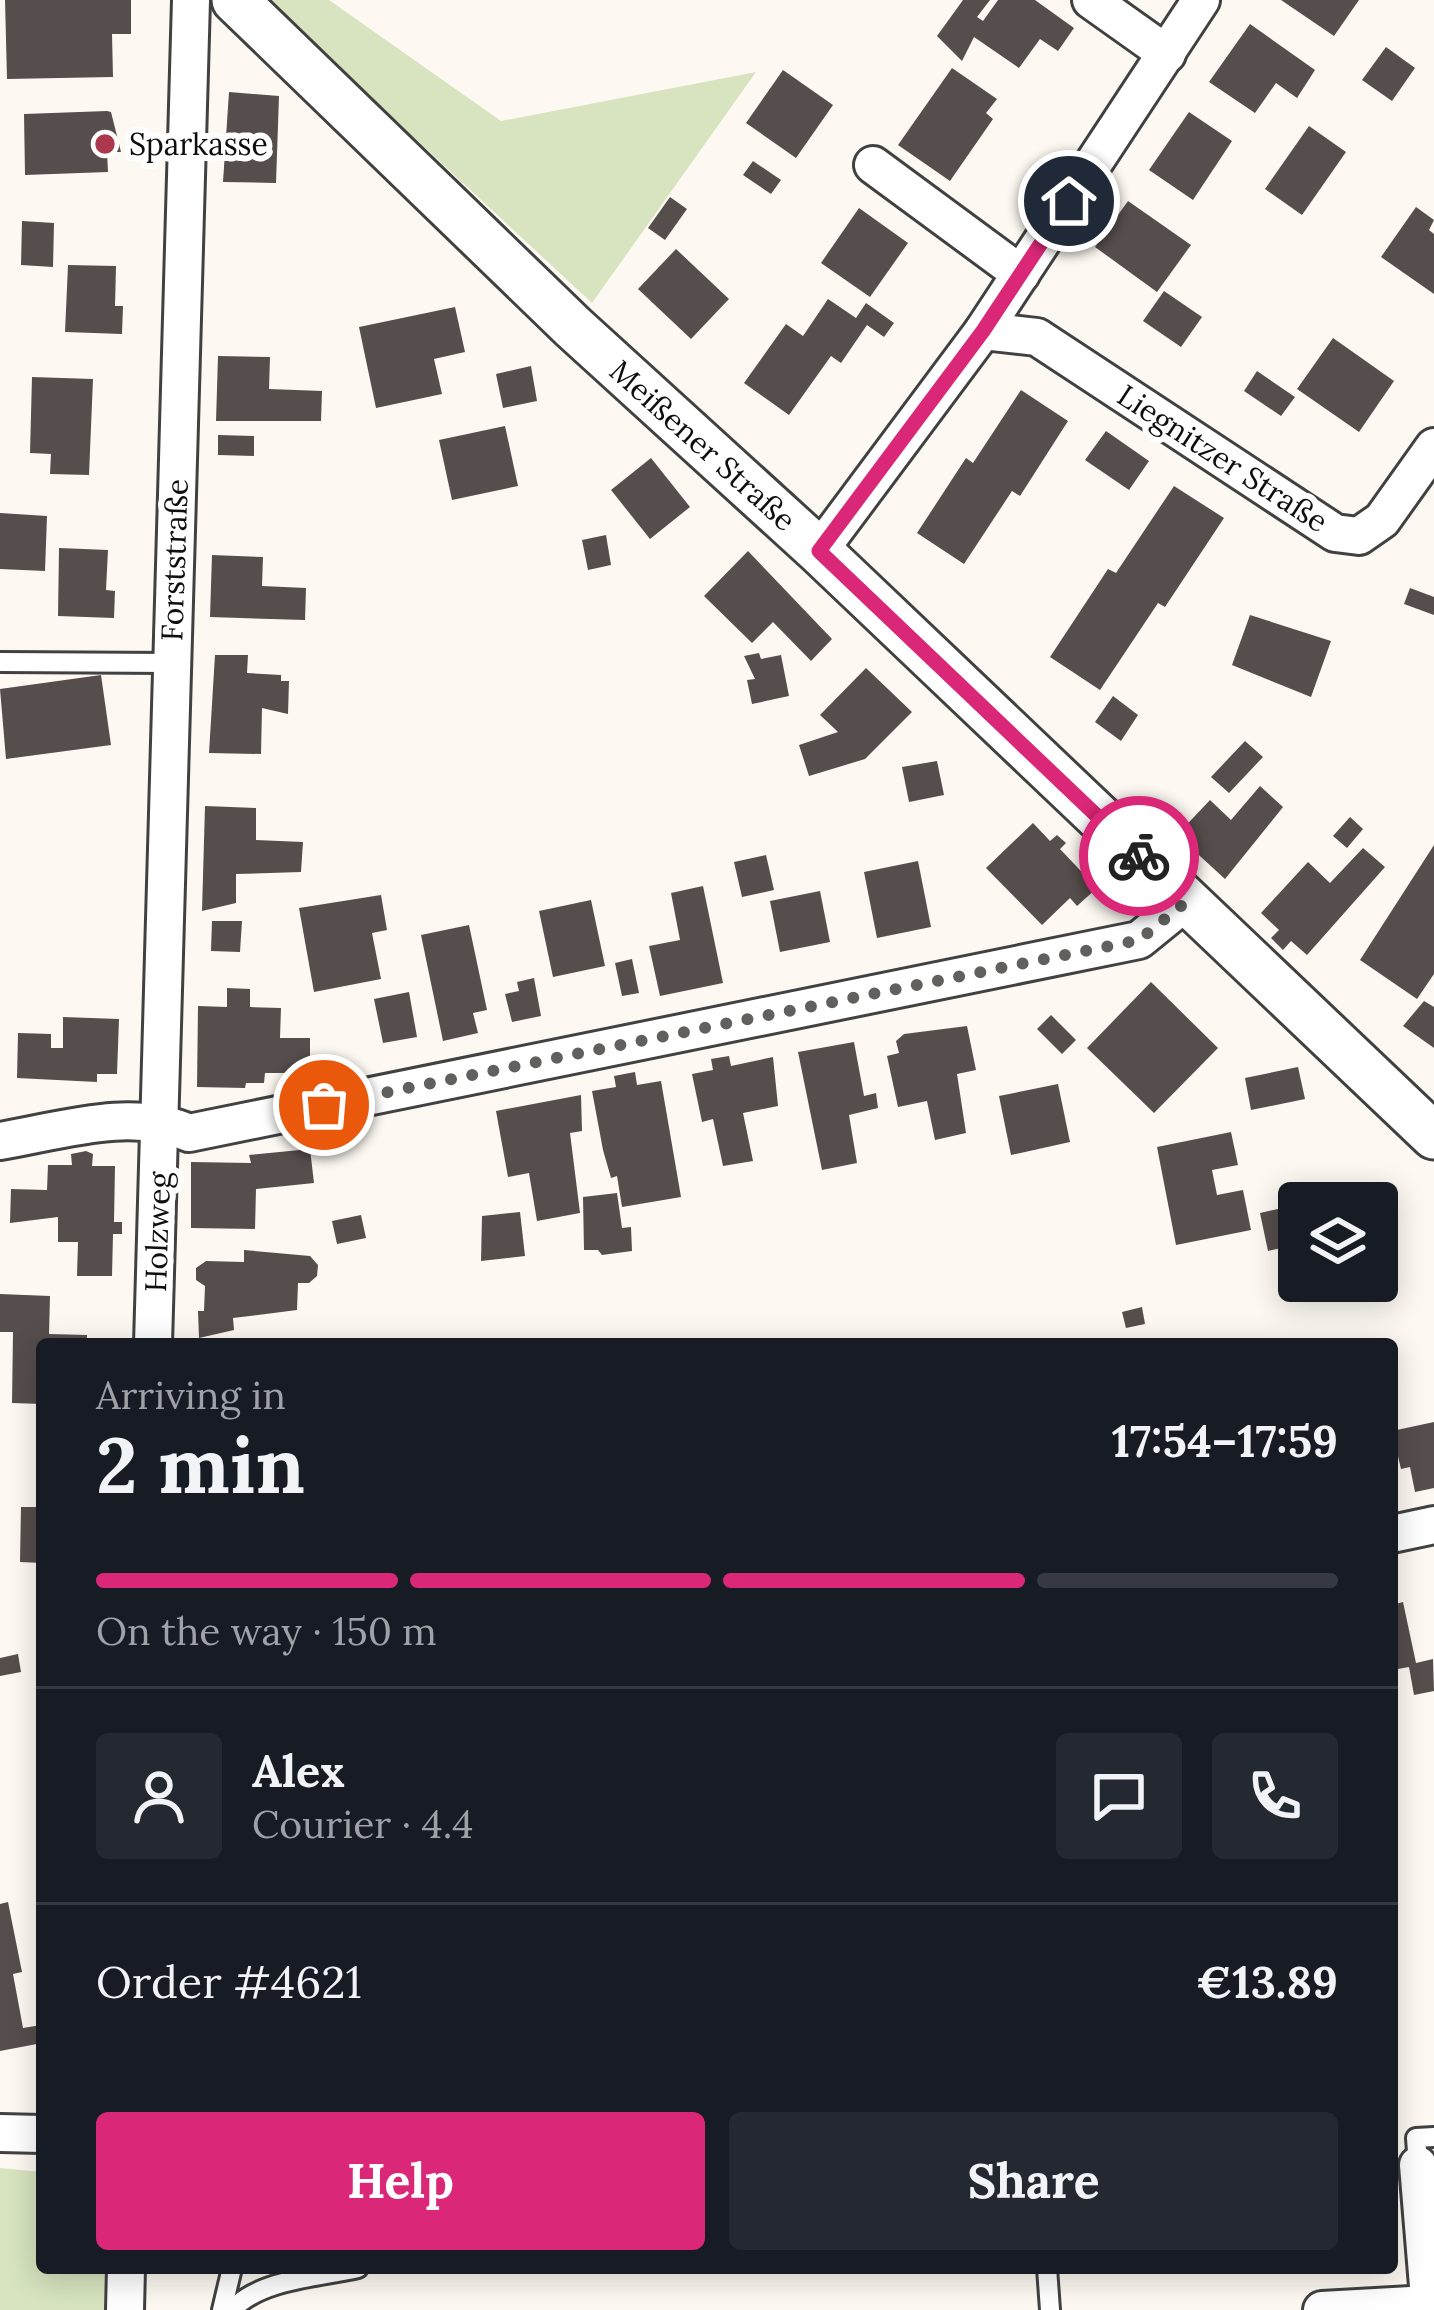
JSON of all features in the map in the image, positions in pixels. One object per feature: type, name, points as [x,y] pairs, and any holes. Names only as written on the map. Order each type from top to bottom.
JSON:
[{"type":"street","name":"Forststraße","points":[[161,1120],[191,0]]},
{"type":"street","name":"Meißener Straße","points":[[235,0],[573,327],[819,551],[1434,1136]]},
{"type":"street","points":[[1091,0],[1167,53]]},
{"type":"street","points":[[819,551],[983,331],[1201,0]]},
{"type":"street","points":[[873,165],[1021,274]]},
{"type":"street","name":"Liegnitzer Straße","points":[[983,331],[1037,337],[1335,532],[1359,536],[1382,520],[1434,447]]},
{"type":"street","points":[[0,1142],[108,1123],[161,1120],[188,1132],[1139,940],[1187,901]]},
{"type":"street","name":"Holzweg","points":[[153,1338],[161,1120]]},
{"type":"street","points":[[1398,1533],[1434,1525]]},
{"type":"street","points":[[0,2133],[36,2134]]},
{"type":"street","points":[[1322,2310],[1430,2307],[1426,2151]]},
{"type":"street","points":[[125,2310],[126,2274]]},
{"type":"lane","points":[[0,662],[171,663]]},
{"type":"lane","points":[[222,2310],[231,2274]]},
{"type":"lane","points":[[232,2310],[242,2300],[276,2286],[331,2274]]},
{"type":"lane","points":[[1047,2274],[1050,2310]]},
{"type":"green space","points":[[266,0],[329,0],[501,121],[756,72],[592,303]]},
{"type":"green space","points":[[0,2168],[36,2171],[36,2274],[141,2274],[141,2310],[0,2310]]},
{"type":"building","points":[[5,0],[131,0],[131,34],[112,34],[113,77],[7,79]]},
{"type":"building","points":[[963,0],[990,0],[977,17],[983,21],[998,0],[1035,0],[1074,28],[1058,51],[1040,39],[1019,68],[974,37],[962,61],[937,36]]},
{"type":"building","points":[[1281,0],[1359,0],[1334,36]]},
{"type":"building","points":[[1250,24],[1315,70],[1297,98],[1276,83],[1255,113],[1209,82]]},
{"type":"building","points":[[1386,47],[1415,68],[1392,101],[1362,80]]},
{"type":"building","points":[[952,68],[997,99],[986,113],[993,119],[950,181],[898,145]]},
{"type":"building","points":[[783,70],[833,105],[796,158],[746,123]]},
{"type":"building","points":[[229,92],[279,96],[276,183],[223,182]]},
{"type":"building","points":[[107,111],[121,152],[107,152],[108,172],[25,175],[24,114]]},
{"type":"building","points":[[1189,112],[1232,141],[1193,200],[1149,170]]},
{"type":"building","points":[[1309,126],[1346,152],[1302,215],[1265,189]]},
{"type":"building","points":[[753,161],[781,180],[771,194],[743,175]]},
{"type":"building","points":[[670,197],[687,209],[665,240],[648,228]]},
{"type":"building","points":[[1128,201],[1191,245],[1157,292],[1095,247]]},
{"type":"building","points":[[1416,207],[1434,220],[1429,230],[1434,234],[1434,294],[1381,257]]},
{"type":"building","points":[[859,208],[908,243],[870,297],[821,263]]},
{"type":"building","points":[[22,221],[54,223],[53,267],[21,265]]},
{"type":"building","points":[[676,249],[729,299],[691,339],[638,289]]},
{"type":"building","points":[[68,265],[116,266],[115,306],[123,306],[122,334],[65,332]]},
{"type":"building","points":[[1164,291],[1202,317],[1181,347],[1143,321]]},
{"type":"building","points":[[828,299],[856,318],[866,303],[894,323],[884,337],[867,325],[841,363],[831,356],[789,415],[744,383],[786,324],[803,336]]},
{"type":"building","points":[[455,307],[465,352],[434,359],[442,394],[376,408],[359,327]]},
{"type":"building","points":[[1333,338],[1394,381],[1359,432],[1297,389]]},
{"type":"building","points":[[218,356],[270,357],[269,389],[322,391],[321,421],[216,421]]},
{"type":"building","points":[[531,366],[537,401],[503,408],[496,374]]},
{"type":"building","points":[[1257,371],[1295,397],[1281,416],[1244,391]]},
{"type":"building","points":[[32,377],[93,379],[89,475],[50,474],[51,454],[30,453]]},
{"type":"building","points":[[1021,390],[1068,421],[1020,496],[1012,491],[964,564],[917,533],[966,458],[973,463]]},
{"type":"building","points":[[505,426],[518,486],[452,500],[439,440]]},
{"type":"building","points":[[1106,431],[1149,461],[1129,490],[1085,460]]},
{"type":"building","points":[[218,435],[254,436],[254,456],[218,455]]},
{"type":"building","points":[[651,458],[690,507],[650,539],[611,490]]},
{"type":"building","points":[[1174,486],[1224,518],[1165,607],[1158,603],[1100,690],[1050,657],[1108,569],[1116,573]]},
{"type":"building","points":[[0,513],[47,516],[45,571],[0,569]]},
{"type":"building","points":[[606,535],[611,565],[588,570],[582,540]]},
{"type":"building","points":[[59,548],[108,550],[106,590],[115,591],[114,618],[58,616]]},
{"type":"building","points":[[748,551],[832,639],[811,661],[773,622],[752,643],[704,596]]},
{"type":"building","points":[[212,555],[263,557],[262,586],[306,588],[305,620],[210,617]]},
{"type":"building","points":[[1410,588],[1434,597],[1434,615],[1404,604]]},
{"type":"building","points":[[1250,615],[1331,641],[1311,697],[1232,665]]},
{"type":"building","points":[[759,653],[761,659],[781,655],[789,696],[752,704],[747,680],[755,679],[744,656]]},
{"type":"building","points":[[215,655],[248,655],[247,673],[281,675],[281,681],[289,681],[288,714],[262,708],[261,754],[209,753]]},
{"type":"building","points":[[866,668],[912,712],[865,759],[809,776],[799,745],[838,732],[820,715]]},
{"type":"building","points":[[101,675],[111,745],[6,759],[0,689]]},
{"type":"building","points":[[1113,696],[1138,715],[1121,741],[1095,722]]},
{"type":"building","points":[[1245,741],[1263,757],[1229,793],[1211,777]]},
{"type":"building","points":[[937,761],[944,795],[909,802],[902,767]]},
{"type":"building","points":[[1260,786],[1283,807],[1225,879],[1177,835],[1210,800],[1231,820]]},
{"type":"building","points":[[205,806],[256,808],[256,840],[303,842],[301,872],[236,874],[236,903],[202,911]]},
{"type":"building","points":[[1350,817],[1363,829],[1347,848],[1333,836]]},
{"type":"building","points":[[1033,823],[1050,841],[1057,835],[1066,843],[1060,849],[1097,888],[1077,906],[1070,898],[1042,925],[986,868]]},
{"type":"building","points":[[1434,845],[1434,974],[1417,999],[1360,960]]},
{"type":"building","points":[[1363,848],[1385,867],[1307,955],[1291,941],[1283,950],[1271,938],[1279,930],[1261,913],[1308,862],[1330,883]]},
{"type":"building","points":[[766,855],[774,890],[742,897],[734,862]]},
{"type":"building","points":[[918,861],[931,927],[877,938],[864,872]]},
{"type":"building","points":[[703,886],[723,983],[660,996],[649,946],[680,940],[671,893]]},
{"type":"building","points":[[820,891],[830,942],[780,952],[770,901]]},
{"type":"building","points":[[381,895],[387,930],[372,933],[381,979],[314,992],[299,908]]},
{"type":"building","points":[[591,900],[605,966],[553,977],[539,911]]},
{"type":"building","points":[[212,921],[242,921],[240,952],[211,951]]},
{"type":"building","points":[[469,925],[487,1010],[473,1013],[478,1033],[443,1041],[421,935]]},
{"type":"building","points":[[632,959],[639,993],[622,996],[615,963]]},
{"type":"building","points":[[534,978],[541,1016],[512,1022],[505,994],[519,991],[517,982]]},
{"type":"building","points":[[1151,982],[1218,1048],[1154,1113],[1087,1048]]},
{"type":"building","points":[[227,988],[250,989],[250,1007],[281,1008],[280,1038],[310,1038],[310,1073],[265,1073],[264,1083],[246,1083],[245,1088],[197,1087],[198,1006],[227,1007]]},
{"type":"building","points":[[409,992],[417,1037],[383,1043],[374,999]]},
{"type":"building","points":[[1424,1001],[1434,1007],[1434,1048],[1403,1026]]},
{"type":"building","points":[[1051,1015],[1076,1040],[1062,1054],[1037,1029]]},
{"type":"building","points":[[63,1017],[119,1019],[117,1074],[97,1074],[97,1082],[17,1078],[18,1033],[51,1034],[51,1048],[63,1048]]},
{"type":"building","points":[[967,1026],[976,1070],[957,1074],[966,1133],[935,1140],[927,1101],[898,1107],[887,1056],[899,1053],[896,1041],[904,1034]]},
{"type":"building","points":[[854,1042],[864,1096],[876,1093],[878,1108],[849,1115],[857,1163],[822,1170],[798,1052]]},
{"type":"building","points":[[729,1056],[731,1066],[773,1057],[778,1106],[743,1113],[753,1161],[723,1166],[713,1119],[702,1122],[692,1074],[713,1070],[711,1059]]},
{"type":"building","points":[[1298,1067],[1305,1099],[1251,1110],[1245,1078]]},
{"type":"building","points":[[635,1072],[637,1085],[661,1081],[681,1197],[622,1207],[617,1176],[611,1178],[603,1150],[592,1091],[616,1087],[614,1076]]},
{"type":"building","points":[[1058,1084],[1070,1142],[1011,1155],[999,1096]]},
{"type":"building","points":[[581,1095],[582,1131],[570,1133],[580,1213],[537,1221],[529,1173],[508,1177],[496,1111]]},
{"type":"building","points":[[1231,1132],[1238,1165],[1212,1170],[1217,1195],[1243,1190],[1251,1230],[1176,1245],[1157,1147]]},
{"type":"building","points":[[310,1149],[314,1183],[256,1189],[255,1229],[191,1228],[191,1162],[251,1163],[249,1155]]},
{"type":"building","points":[[71,1154],[93,1154],[92,1166],[115,1166],[114,1222],[122,1222],[122,1234],[113,1234],[112,1276],[77,1276],[78,1242],[58,1242],[58,1217],[10,1223],[11,1189],[47,1190],[48,1165],[72,1165]]},
{"type":"building","points":[[617,1193],[622,1228],[631,1227],[632,1251],[602,1255],[598,1250],[584,1250],[583,1197]]},
{"type":"building","points":[[1278,1209],[1278,1249],[1268,1251],[1260,1213]]},
{"type":"building","points":[[520,1212],[525,1256],[481,1261],[482,1216]]},
{"type":"building","points":[[361,1215],[366,1238],[337,1244],[332,1221]]},
{"type":"building","points":[[244,1250],[310,1256],[318,1265],[317,1276],[309,1283],[298,1283],[297,1310],[233,1318],[234,1330],[199,1338],[198,1311],[204,1311],[205,1286],[196,1280],[196,1268],[206,1261],[244,1262]]},
{"type":"building","points":[[0,1294],[50,1296],[49,1334],[87,1338],[36,1338],[36,1404],[12,1403],[13,1332],[0,1332]]},
{"type":"building","points":[[1142,1307],[1145,1324],[1126,1328],[1122,1312]]},
{"type":"building","points":[[1434,1422],[1434,1488],[1415,1492],[1410,1467],[1401,1469],[1398,1430]]},
{"type":"building","points":[[21,1507],[36,1507],[36,1563],[20,1562]]},
{"type":"building","points":[[1403,1602],[1416,1663],[1433,1659],[1434,1691],[1414,1695],[1409,1667],[1398,1669],[1398,1603]]},
{"type":"building","points":[[18,1654],[21,1672],[0,1676],[0,1658]]},
{"type":"building","points":[[8,1902],[22,1972],[13,1974],[23,2028],[36,2026],[36,2044],[0,2051],[0,1904]]},
{"type":"way so far","points":[[324,1105],[1139,940],[1187,901],[1139,856]]},
{"type":"place","name":"Sparkasse","points":[[105,144]]},
{"type":"route","points":[[1069,201],[983,331],[819,551],[1139,856]]}]
